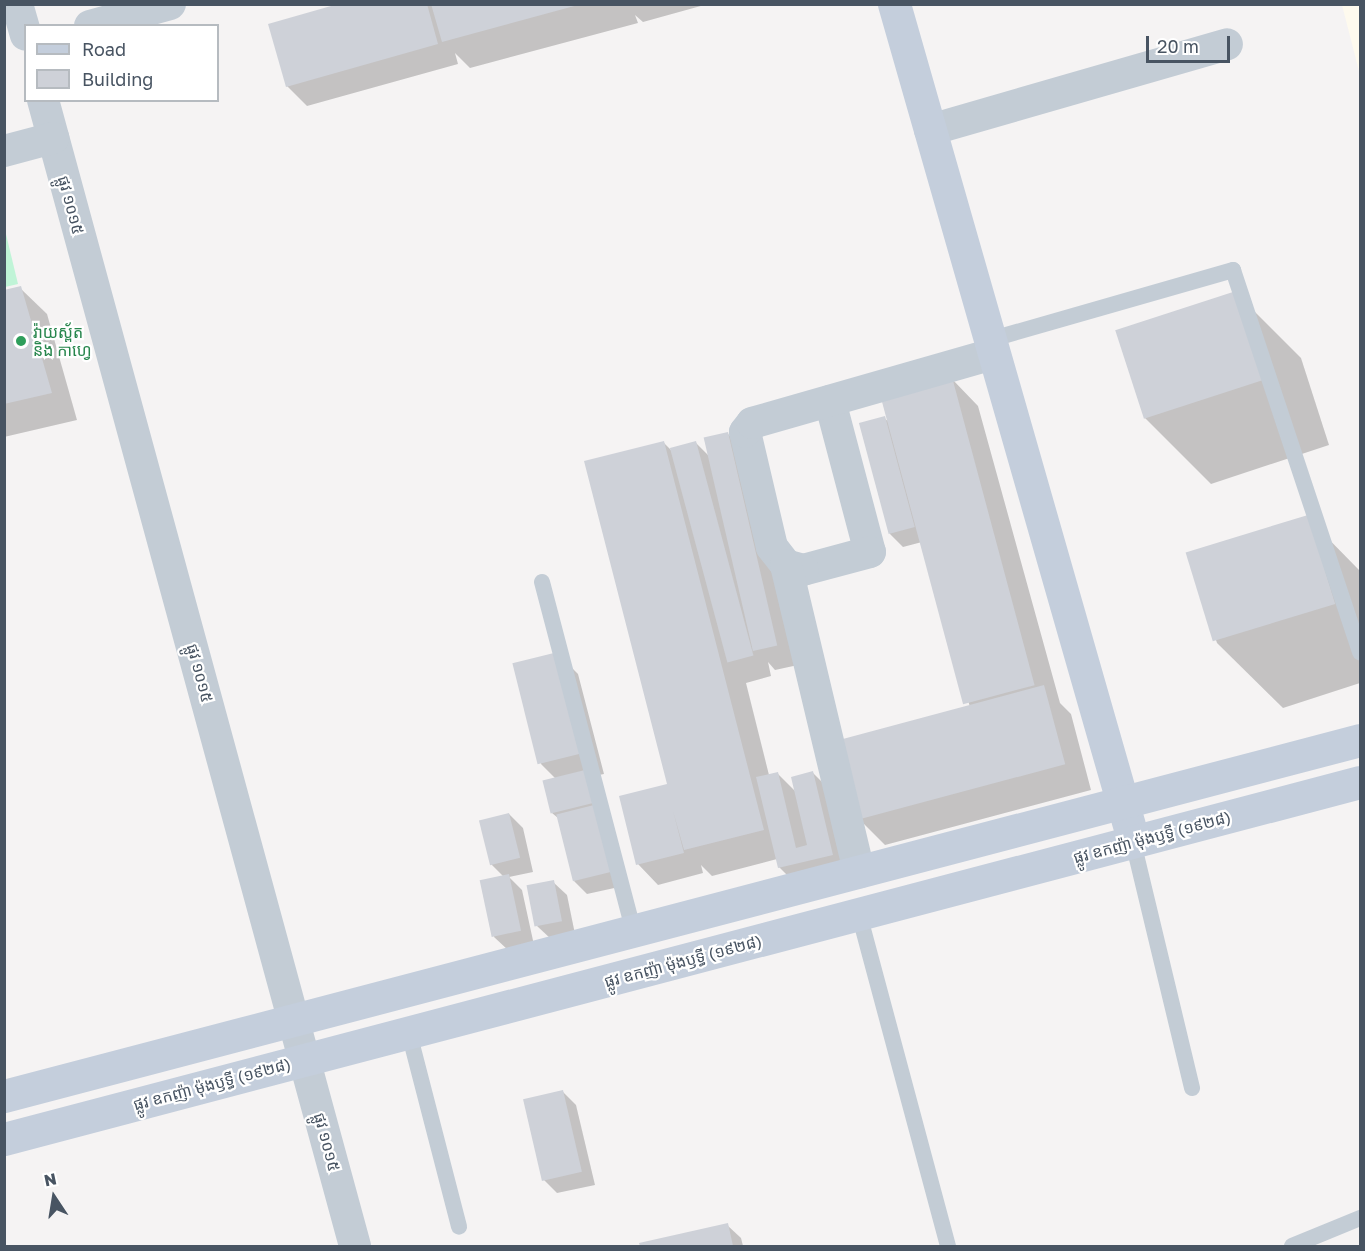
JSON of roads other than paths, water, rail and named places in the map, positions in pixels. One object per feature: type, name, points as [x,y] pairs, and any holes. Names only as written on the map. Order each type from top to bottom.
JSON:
[{"type":"main road","points":[[894,4],[1133,842]]},
{"type":"main road","points":[[4,1096],[634,933],[1360,740]]},
{"type":"main road","name":"ផ្លូវ ឧកញ៉ា ម៉ុងឫទ្ធី (១៩២៨)","points":[[4,1139],[1360,782]]},
{"type":"street","points":[[17,4],[24,28]]},
{"type":"street","points":[[97,24],[170,4]]},
{"type":"street","points":[[930,130],[1227,44]]},
{"type":"street","name":"ផ្លូវ ១០១៥","points":[[44,102],[355,1246]]},
{"type":"street","points":[[4,151],[53,138]]},
{"type":"street","points":[[859,872],[786,565],[772,548],[745,432],[766,417],[830,401],[991,347]]},
{"type":"street","points":[[786,565],[803,570],[870,552],[830,401]]},
{"type":"lane","points":[[991,347],[1233,270],[1360,652]]},
{"type":"lane","points":[[542,582],[634,933]]},
{"type":"lane","points":[[1133,842],[1192,1088]]},
{"type":"lane","points":[[859,914],[948,1246]]},
{"type":"lane","points":[[409,1033],[459,1227]]},
{"type":"lane","points":[[1292,1246],[1360,1218]]},
{"type":"place","name":"វ៉ាយស្ព័ត និង កាហ្វេ","points":[[21,341]]}]
